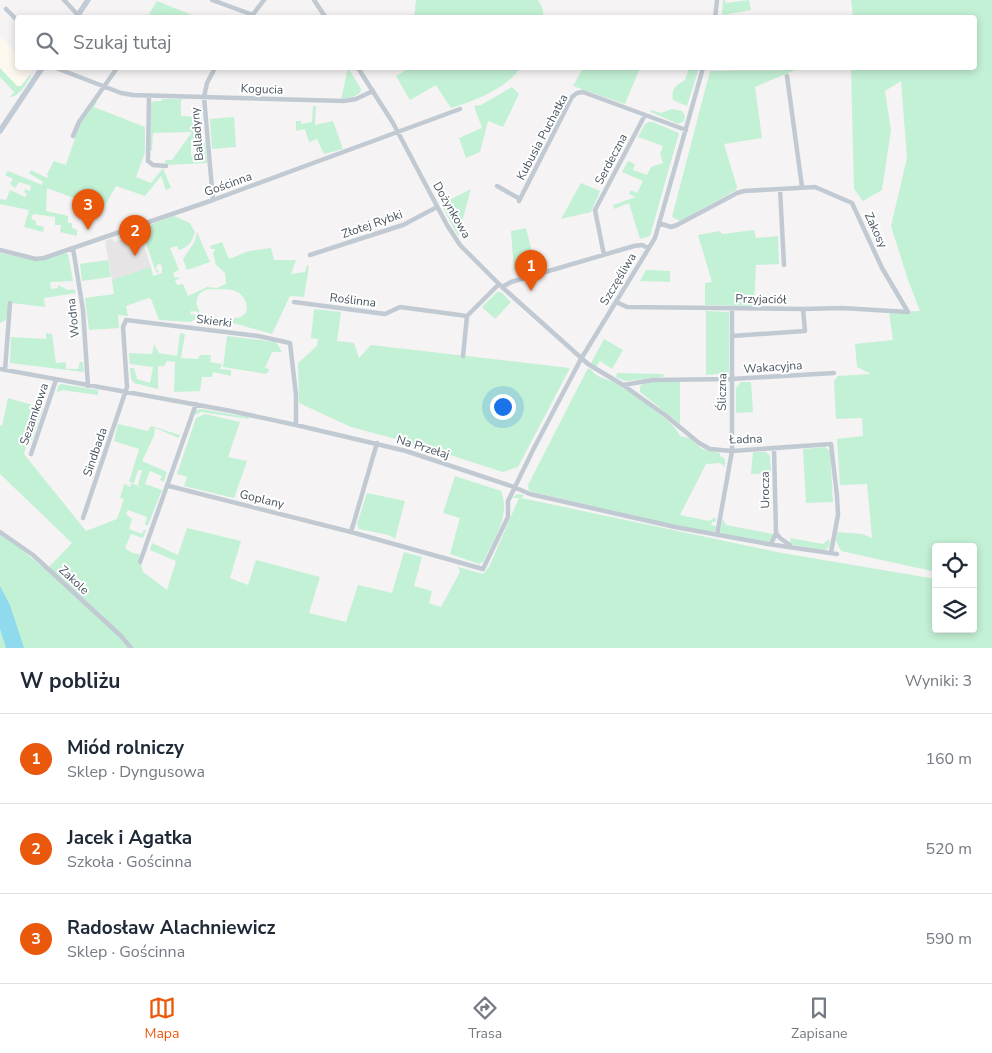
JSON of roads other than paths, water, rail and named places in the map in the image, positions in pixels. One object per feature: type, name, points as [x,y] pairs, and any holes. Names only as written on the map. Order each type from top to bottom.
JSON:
[{"type":"main road","points":[[78,15],[88,0]]},
{"type":"main road","points":[[0,131],[41,70]]},
{"type":"street","points":[[64,0],[76,15]]},
{"type":"street","points":[[212,0],[250,15]]},
{"type":"street","points":[[253,15],[264,0]]},
{"type":"street","points":[[314,0],[324,15]]},
{"type":"street","points":[[715,15],[717,0]]},
{"type":"street","points":[[6,9],[15,18]]},
{"type":"street","name":"Kogucia","points":[[61,70],[127,95],[344,101],[356,99],[373,91]]},
{"type":"street","points":[[73,136],[79,122],[115,70]]},
{"type":"street","name":"Balladyny","points":[[213,200],[204,97],[208,79],[214,70]]},
{"type":"street","name":"Dożynkowa","points":[[359,70],[398,132],[437,207],[460,245],[500,285],[581,359]]},
{"type":"street","name":"Szczęśliwa","points":[[483,568],[508,517],[508,501],[514,487],[581,359],[655,238],[702,70]]},
{"type":"street","points":[[787,76],[802,187]]},
{"type":"street","name":"Kubusia Puchatka","points":[[497,186],[519,200],[572,97],[575,95],[583,92],[645,116]]},
{"type":"street","points":[[149,96],[148,161],[154,166],[166,166]]},
{"type":"street","name":"Gościnna","points":[[0,250],[36,259],[44,258],[213,200],[460,109]]},
{"type":"street","points":[[645,116],[686,130]]},
{"type":"street","name":"Serdeczna","points":[[604,255],[595,210],[645,116]]},
{"type":"street","name":"Zakosy","points":[[659,223],[671,227],[677,226],[737,193],[816,187],[852,203],[882,268],[908,312]]},
{"type":"street","points":[[780,189],[784,264]]},
{"type":"street","name":"Złotej Rybki","points":[[310,255],[403,225],[437,207]]},
{"type":"street","points":[[463,356],[468,316],[500,285],[637,245],[648,248]]},
{"type":"street","name":"Wodna","points":[[73,248],[83,310],[88,386]]},
{"type":"street","name":"Roślinna","points":[[294,302],[385,314],[400,307],[468,316]]},
{"type":"street","name":"Przyjaciół","points":[[616,302],[626,307],[842,308],[908,312]]},
{"type":"street","points":[[3,370],[10,303]]},
{"type":"street","name":"Śliczna","points":[[717,535],[732,451],[732,308]]},
{"type":"street","points":[[732,336],[804,331],[804,309]]},
{"type":"street","name":"Skierki","points":[[126,392],[123,327],[126,320],[258,336],[290,343],[296,395],[296,425]]},
{"type":"street","name":"Ładna","points":[[581,359],[623,385],[665,415],[703,446],[732,451],[831,444],[838,515],[831,552]]},
{"type":"street","name":"Na Przełaj","points":[[3,370],[196,404],[377,444],[514,487],[530,494],[675,528],[837,554]]},
{"type":"street","name":"Wakacyjna","points":[[623,385],[665,379],[732,379],[834,373]]},
{"type":"street","name":"Sezamkowa","points":[[31,454],[56,380]]},
{"type":"street","name":"Sindbada","points":[[83,518],[126,392]]},
{"type":"street","points":[[140,562],[196,404]]},
{"type":"street","points":[[351,532],[377,444]]},
{"type":"street","name":"Urocza","points":[[771,544],[776,533],[774,448]]},
{"type":"street","name":"Goplany","points":[[168,486],[351,532],[483,568]]},
{"type":"street","name":"Zakole","points":[[0,532],[33,555],[121,636],[131,648]]},
{"type":"street","points":[[776,533],[785,542],[795,547]]},
{"type":"water","points":[[0,586],[10,605],[24,648],[6,648],[0,629]]},
{"type":"place","name":"Radosław Alachniewicz","points":[[88,230]]},
{"type":"place","name":"Jacek i Agatka","points":[[135,256]]},
{"type":"place","name":"Miód rolniczy","points":[[531,291]]}]
